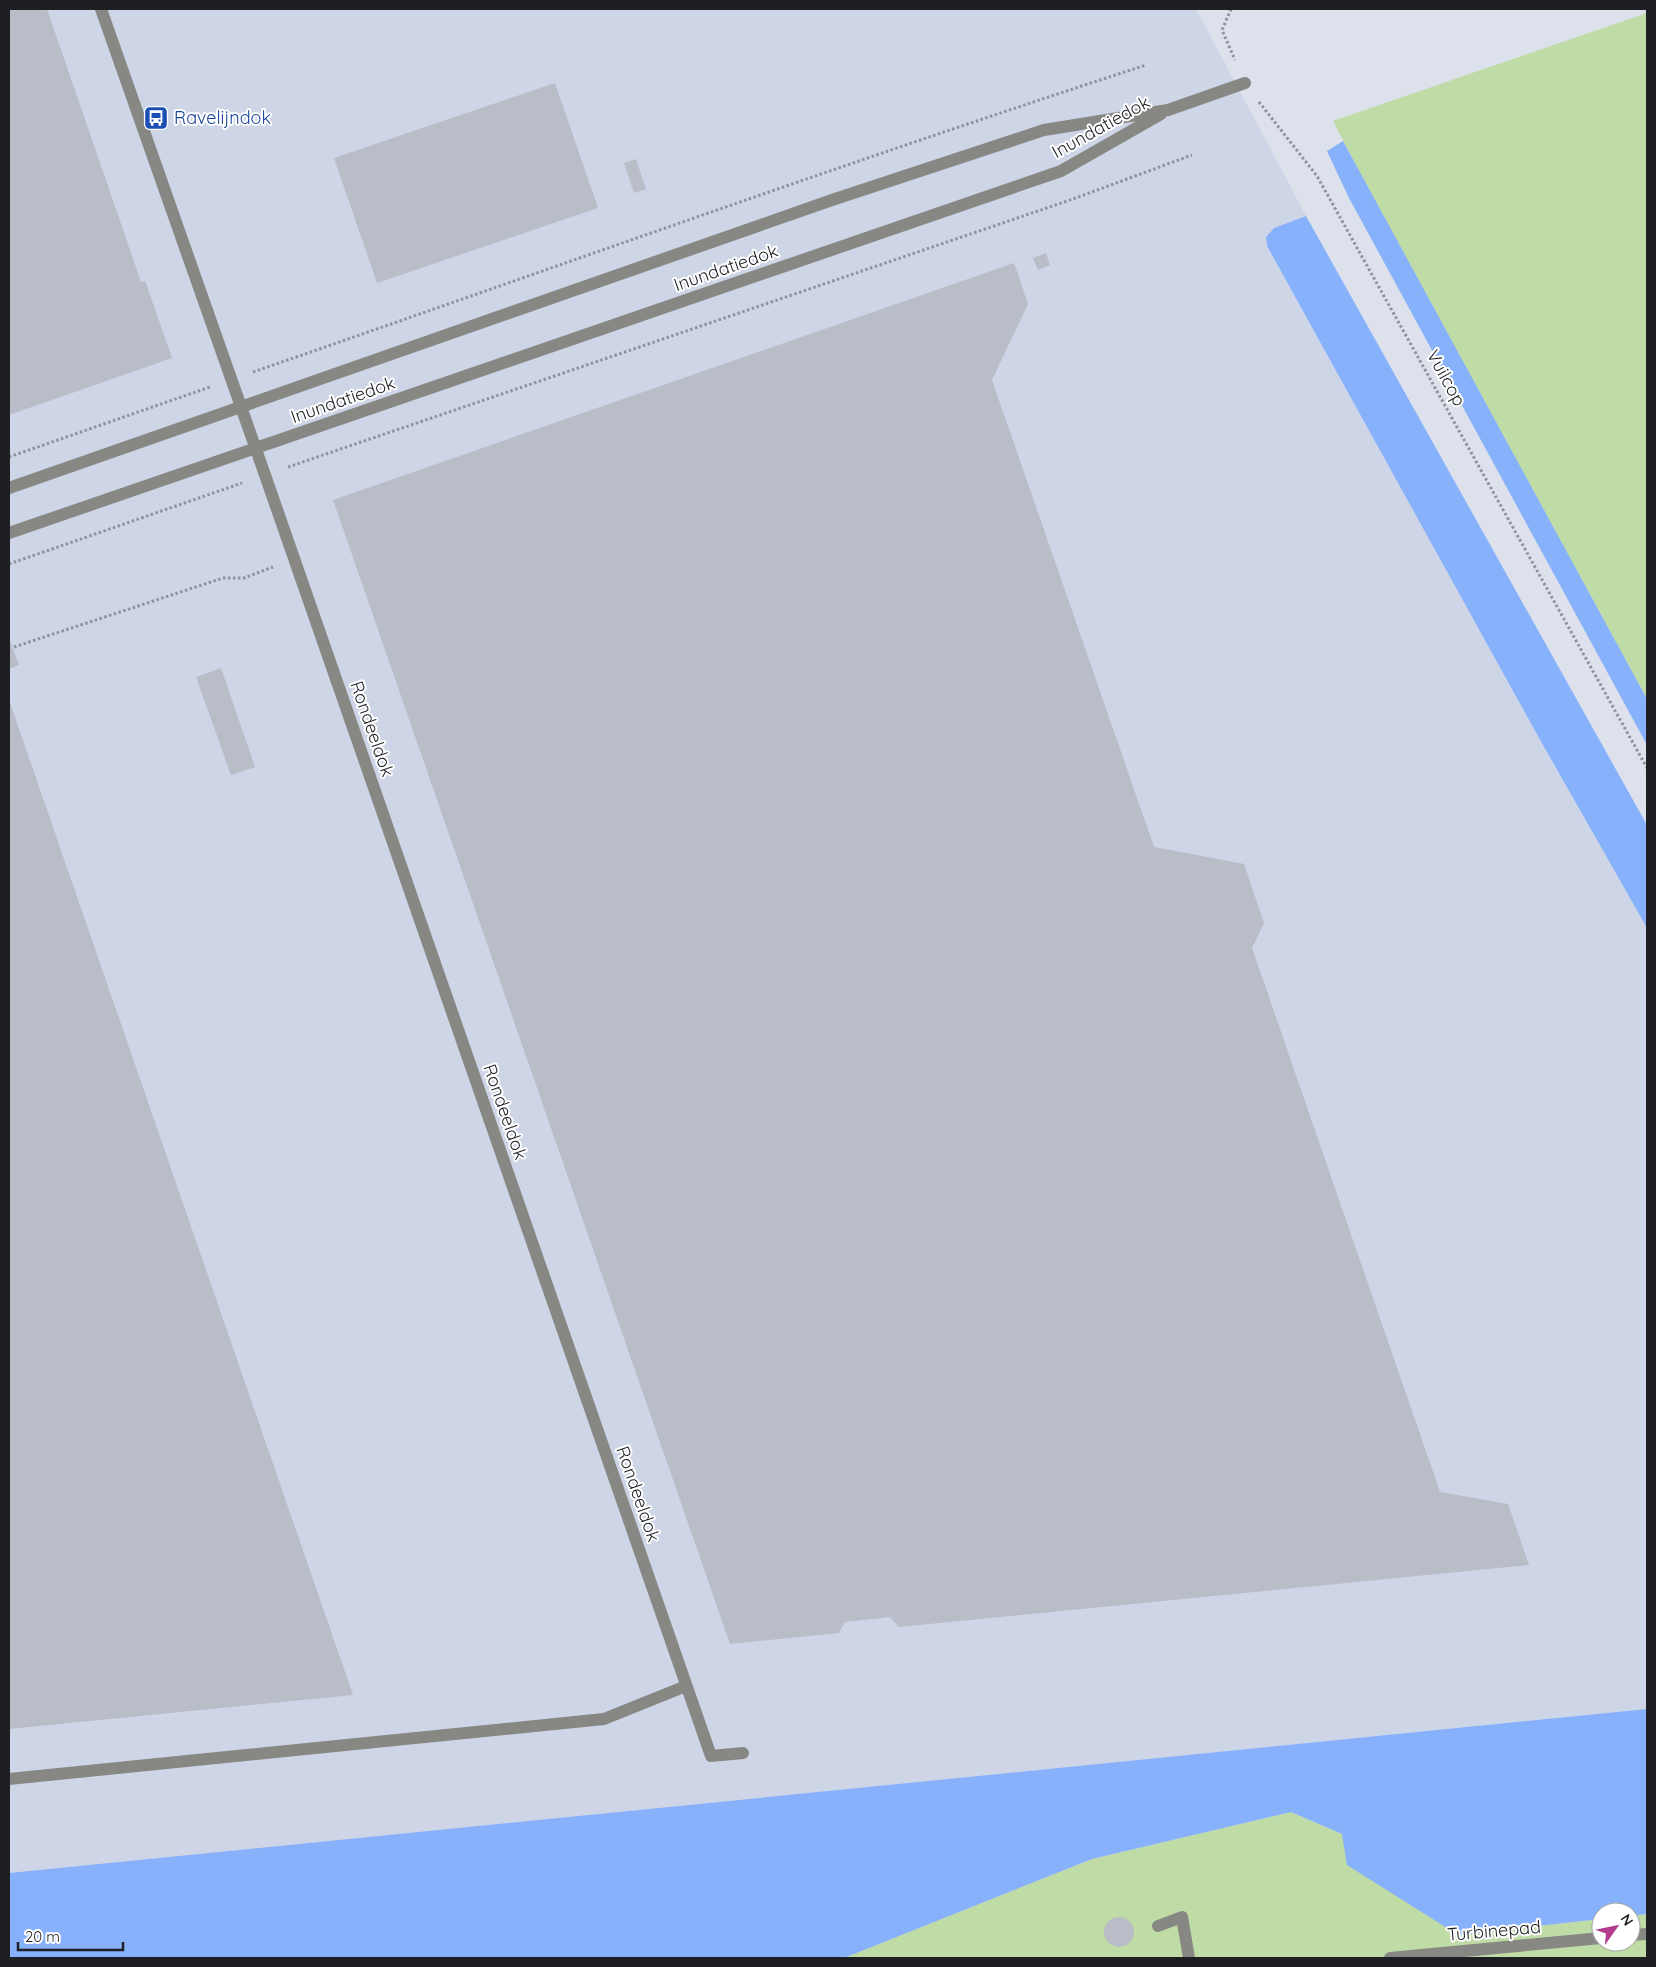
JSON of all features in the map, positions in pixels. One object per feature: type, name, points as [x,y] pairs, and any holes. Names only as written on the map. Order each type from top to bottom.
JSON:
[{"type":"street","points":[[101,9],[256,448]]},
{"type":"street","points":[[1168,110],[1245,83]]},
{"type":"street","name":"Inundatiedok","points":[[9,488],[832,200],[1044,130],[1168,110]]},
{"type":"street","name":"Inundatiedok","points":[[9,533],[1061,171],[1168,110]]},
{"type":"street","name":"Rondeeldok","points":[[256,448],[711,1756],[743,1753]]},
{"type":"street","points":[[9,1779],[604,1719],[686,1686]]},
{"type":"street","points":[[1158,1926],[1182,1917],[1189,1958]]},
{"type":"street","name":"Turbinepad","points":[[1390,1958],[1591,1939]]},
{"type":"path","name":"Vuilcop","points":[[1231,9],[1222,30],[1245,83],[1317,176],[1647,768]]},
{"type":"path","name":"Inundatiedok","points":[[9,457],[930,137],[1146,65]]},
{"type":"path","points":[[9,564],[1064,202],[1192,154]]},
{"type":"path","points":[[14,647],[223,578],[244,578],[294,559]]},
{"type":"shaded area","points":[[9,9],[1196,9],[1306,216],[1274,228],[1266,237],[1267,246],[1539,738],[1647,928],[1647,1709],[9,1873]]},
{"type":"green space","points":[[1647,13],[1647,699],[1333,121]]},
{"type":"green space","points":[[1291,1812],[1342,1834],[1458,1935],[1591,1920],[1591,1952],[1641,1952],[1641,1915],[1647,1914],[1647,1958],[844,1958],[1092,1859]]},
{"type":"water","points":[[1343,141],[1647,699],[1647,745],[1349,198],[1327,151]]},
{"type":"water","points":[[1306,216],[1647,825],[1647,928],[1539,738],[1267,246],[1266,237],[1274,228]]},
{"type":"water","points":[[1647,1709],[1647,1914],[1641,1915],[1641,1902],[1591,1902],[1591,1920],[1458,1935],[1347,1865],[1342,1834],[1291,1812],[1092,1859],[844,1958],[9,1958],[9,1873]]},
{"type":"building","points":[[9,9],[47,9],[141,282],[145,281],[172,358],[9,415]]},
{"type":"building","points":[[555,83],[598,208],[377,283],[334,158]]},
{"type":"building","points":[[636,159],[646,189],[634,193],[624,163]]},
{"type":"building","points":[[1046,253],[1050,265],[1038,270],[1033,258]]},
{"type":"building","points":[[1014,263],[1028,304],[992,380],[1154,847],[1244,864],[1264,923],[1252,948],[1440,1492],[1508,1504],[1529,1565],[899,1627],[890,1617],[845,1622],[839,1633],[730,1644],[333,500]]},
{"type":"building","points":[[9,638],[19,665],[9,669]]},
{"type":"building","points":[[221,668],[255,767],[231,775],[196,677]]},
{"type":"building","points":[[9,700],[353,1695],[9,1729]]},
{"type":"building","points":[[1119,1917],[1125,1918],[1133,1926],[1133,1938],[1125,1946],[1119,1947],[1113,1946],[1105,1938],[1104,1932],[1105,1926],[1113,1918]]},
{"type":"place","name":"Ravelijndok","points":[[156,118]]}]
